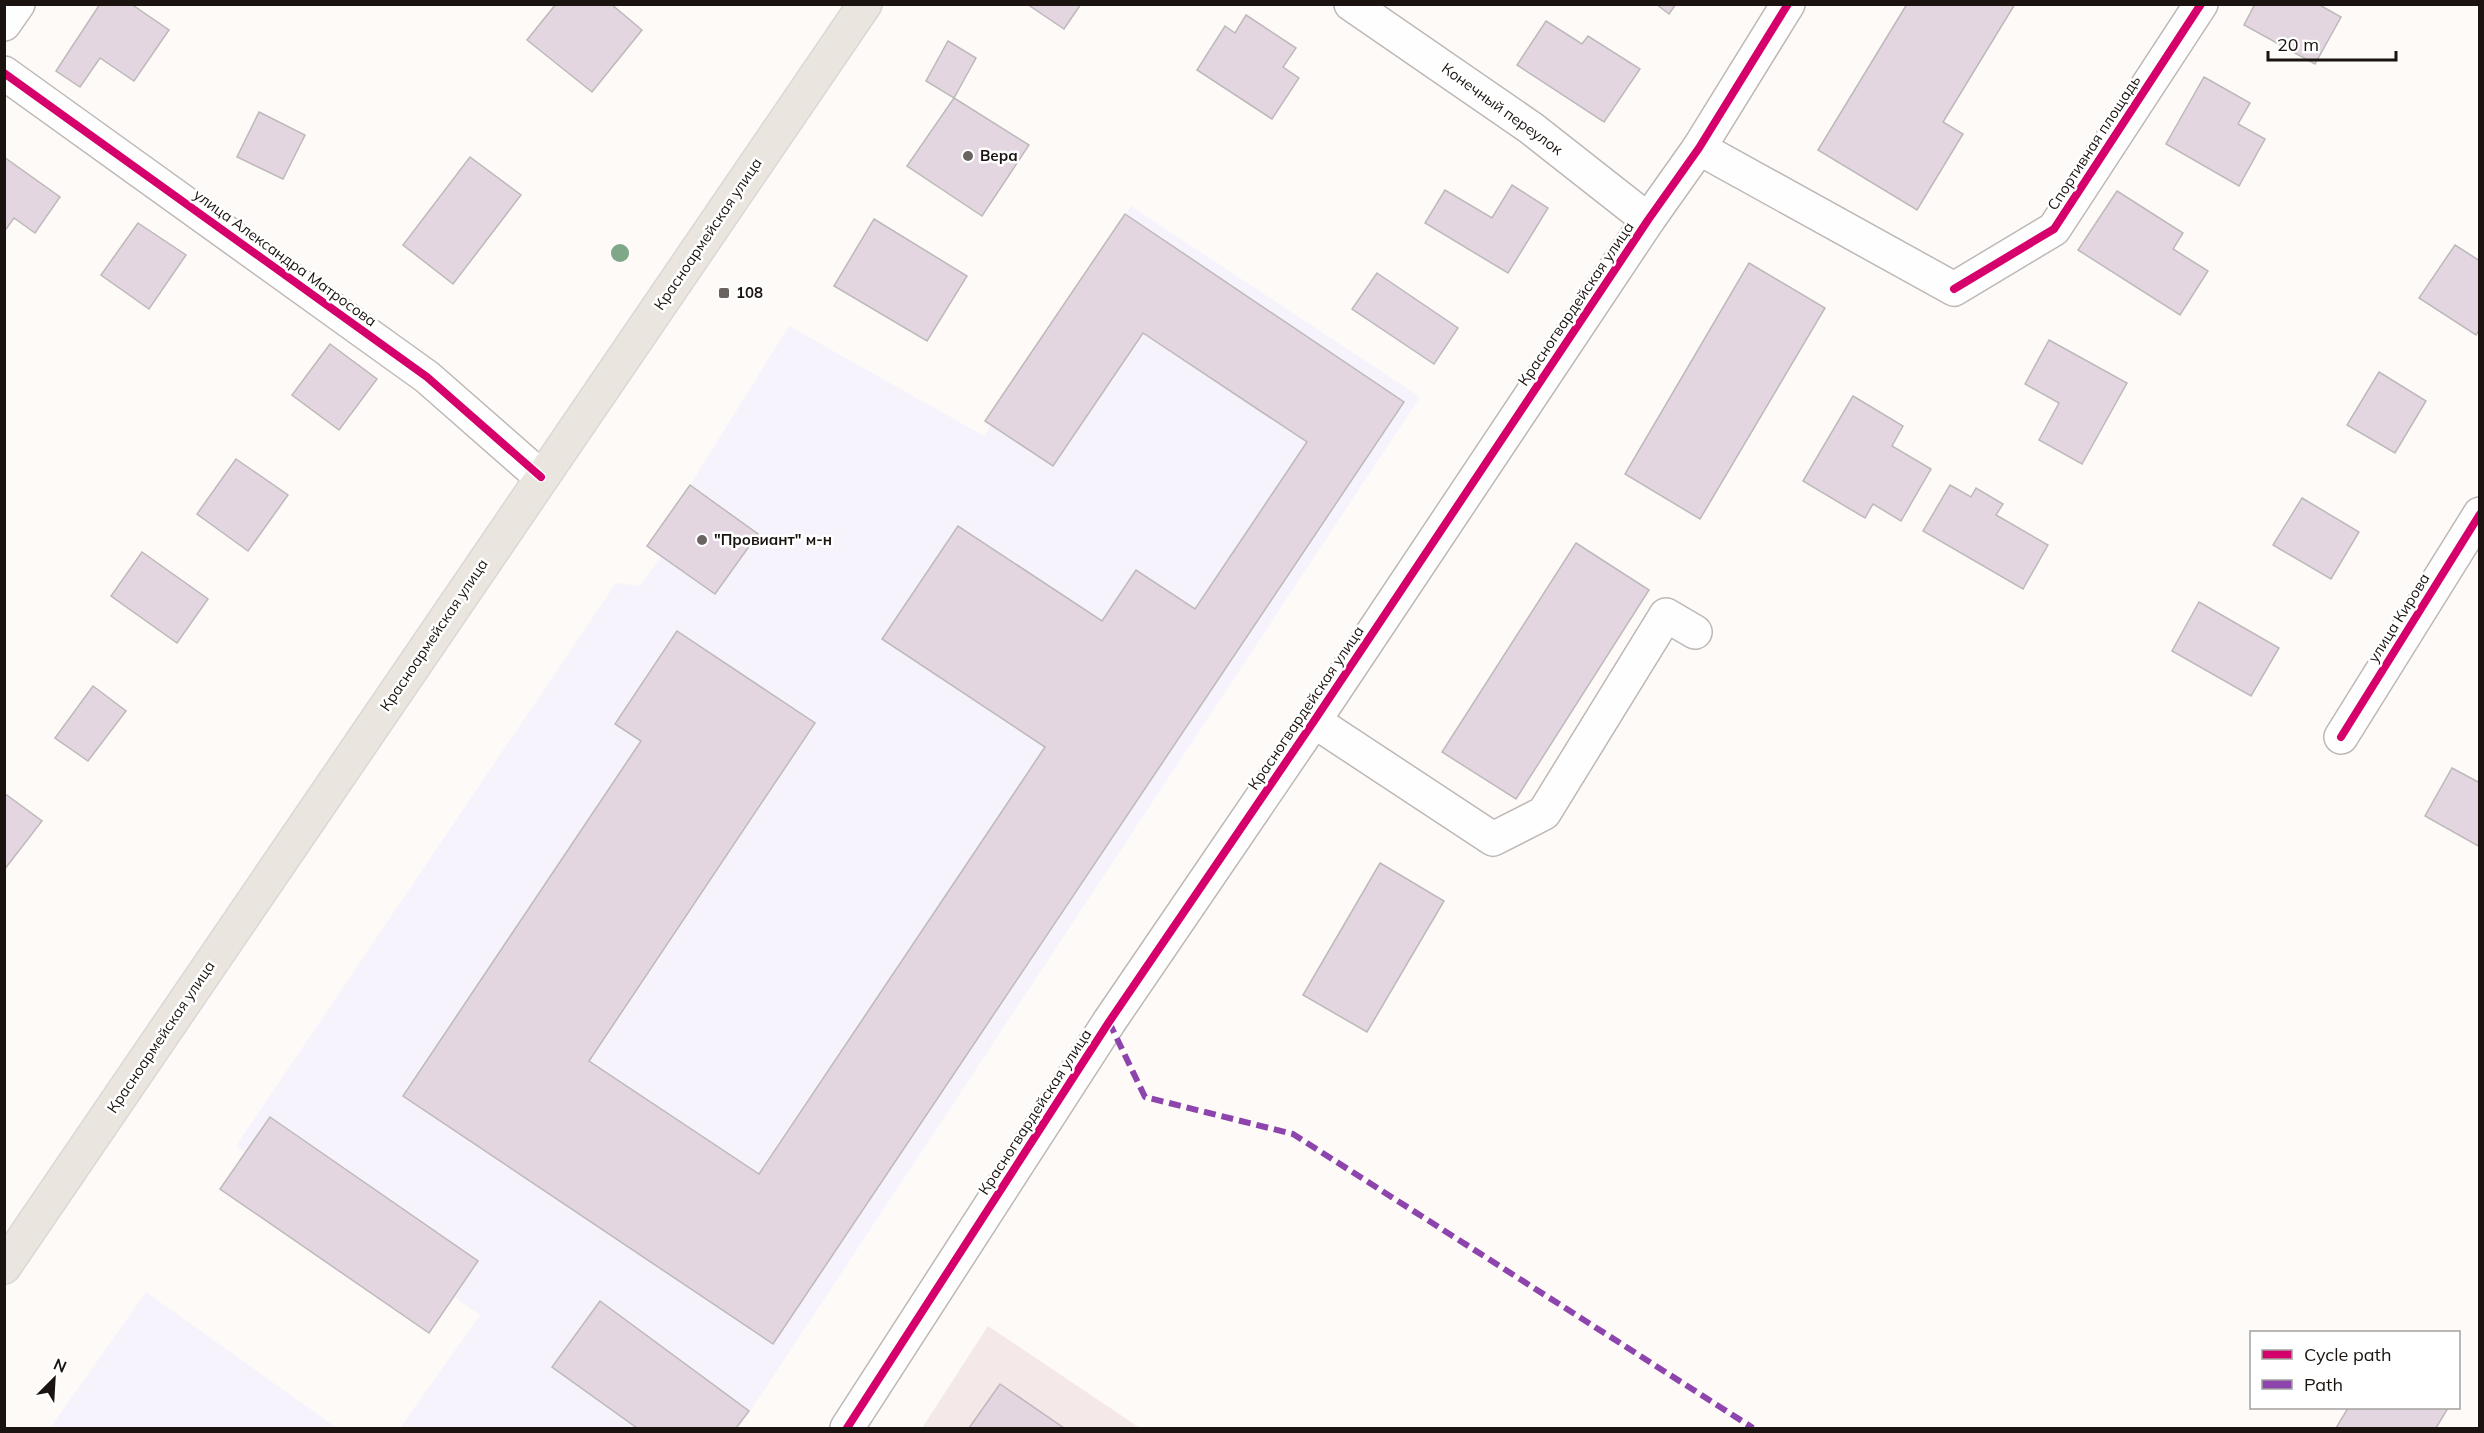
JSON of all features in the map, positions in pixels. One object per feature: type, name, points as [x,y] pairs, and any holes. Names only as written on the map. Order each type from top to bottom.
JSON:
[{"type":"main road","name":"Красноармейская улица","points":[[4,1267],[865,4]]},
{"type":"street","points":[[4,24],[18,4]]},
{"type":"street","name":"Конечный переулок","points":[[1351,4],[1531,128],[1648,220]]},
{"type":"street","name":"Красногвардейская улица","points":[[847,1428],[1109,1022],[1314,721],[1648,220],[1699,148],[1788,4]]},
{"type":"street","name":"Спортивная площадь","points":[[1699,148],[1954,289],[2054,229],[2201,4]]},
{"type":"street","name":"улица Александра Матросова","points":[[4,72],[427,377],[541,477]]},
{"type":"street","name":"улица Кирова","points":[[2341,737],[2480,514]]},
{"type":"street","points":[[1314,721],[1493,839],[1544,813],[1666,615],[1695,632]]},
{"type":"shaded area","points":[[1131,206],[1420,397],[739,1428],[400,1428],[480,1315],[236,1146],[616,583],[640,586],[661,556],[715,594],[758,534],[690,485],[789,326],[984,436]]},
{"type":"shaded area","points":[[146,1292],[337,1428],[50,1428]]},
{"type":"shaded area","points":[[988,1326],[1140,1428],[922,1428]]},
{"type":"building","points":[[100,4],[131,4],[169,30],[134,81],[100,58],[80,87],[56,71]]},
{"type":"building","points":[[556,4],[611,4],[642,30],[592,92],[527,40]]},
{"type":"building","points":[[1027,4],[1081,4],[1064,29]]},
{"type":"building","points":[[1656,4],[1676,4],[1669,14]]},
{"type":"building","points":[[1907,4],[2015,4],[1943,122],[1963,134],[1917,210],[1818,150]]},
{"type":"building","points":[[2255,4],[2318,4],[2341,17],[2315,64],[2244,25]]},
{"type":"building","points":[[1246,15],[1296,48],[1283,67],[1299,78],[1272,119],[1197,70],[1225,26],[1235,33]]},
{"type":"building","points":[[1546,21],[1582,44],[1588,36],[1640,69],[1604,122],[1517,65]]},
{"type":"building","points":[[948,41],[976,58],[954,98],[926,81]]},
{"type":"building","points":[[2204,77],[2250,103],[2238,124],[2265,139],[2239,186],[2166,144]]},
{"type":"building","name":"Вера","points":[[954,98],[1029,145],[982,216],[907,166]]},
{"type":"building","points":[[259,112],[305,135],[283,179],[237,157]]},
{"type":"building","points":[[4,157],[60,197],[35,233],[14,218],[4,232]]},
{"type":"building","points":[[470,157],[521,195],[453,284],[403,245]]},
{"type":"building","points":[[1512,185],[1548,208],[1508,273],[1425,223],[1445,190],[1492,218]]},
{"type":"building","points":[[2117,191],[2183,233],[2173,249],[2208,271],[2180,315],[2078,250]]},
{"type":"building","points":[[1125,214],[1404,402],[773,1344],[403,1096],[641,741],[615,724],[677,631],[815,723],[589,1061],[759,1174],[1045,747],[882,639],[958,526],[1102,621],[1136,570],[1195,609],[1307,442],[1143,333],[1053,466],[985,421]]},
{"type":"building","points":[[874,219],[967,276],[927,341],[834,286]]},
{"type":"building","points":[[138,223],[186,255],[149,309],[101,275]]},
{"type":"building","points":[[2455,245],[2480,261],[2480,329],[2476,335],[2419,298]]},
{"type":"building","points":[[1749,263],[1825,308],[1700,519],[1625,474]]},
{"type":"building","points":[[1377,273],[1458,328],[1434,364],[1352,309]]},
{"type":"building","points":[[2049,340],[2127,383],[2082,464],[2039,440],[2059,403],[2025,384]]},
{"type":"building","points":[[330,344],[377,379],[339,430],[292,395]]},
{"type":"building","points":[[2379,372],[2426,401],[2395,453],[2347,425]]},
{"type":"building","points":[[1853,396],[1903,426],[1892,446],[1931,469],[1901,521],[1873,504],[1865,518],[1803,481]]},
{"type":"building","points":[[236,459],[288,495],[248,551],[197,514]]},
{"type":"building","name":"\"Провиант\" м-н","points":[[690,485],[758,534],[715,594],[647,546]]},
{"type":"building","points":[[1950,485],[1971,497],[1976,488],[2003,504],[1996,515],[2048,545],[2023,589],[1923,531]]},
{"type":"building","points":[[2302,498],[2359,532],[2331,579],[2273,545]]},
{"type":"building","points":[[1576,543],[1649,590],[1516,799],[1442,752]]},
{"type":"building","points":[[142,552],[208,599],[177,643],[111,596]]},
{"type":"building","points":[[2199,602],[2279,648],[2251,696],[2172,651]]},
{"type":"building","points":[[93,686],[126,711],[88,761],[55,738]]},
{"type":"building","points":[[2452,768],[2480,783],[2480,847],[2425,816]]},
{"type":"building","points":[[4,793],[42,821],[4,870]]},
{"type":"building","points":[[1380,863],[1444,901],[1367,1032],[1303,995]]},
{"type":"building","points":[[270,1117],[478,1261],[429,1333],[220,1189]]},
{"type":"building","points":[[600,1301],[749,1411],[736,1428],[637,1428],[552,1367]]},
{"type":"building","points":[[1000,1384],[1064,1428],[969,1428]]},
{"type":"building","points":[[2347,1409],[2447,1409],[2436,1428],[2336,1428]]},
{"type":"marked path","points":[[1109,1022],[1145,1097],[1293,1134],[1753,1428]]},
{"type":"cycle path","points":[[847,1428],[1109,1022],[1314,721],[1648,220],[1699,148],[1788,4]]},
{"type":"cycle path","points":[[1954,289],[2054,229],[2201,4]]},
{"type":"cycle path","points":[[4,73],[427,377],[541,477]]},
{"type":"cycle path","points":[[2341,737],[2480,514]]},
{"type":"place","name":"Вера","points":[[968,156]]},
{"type":"place","name":"108","points":[[724,293]]},
{"type":"place","name":"\"Провиант\" м-н","points":[[702,540]]}]
